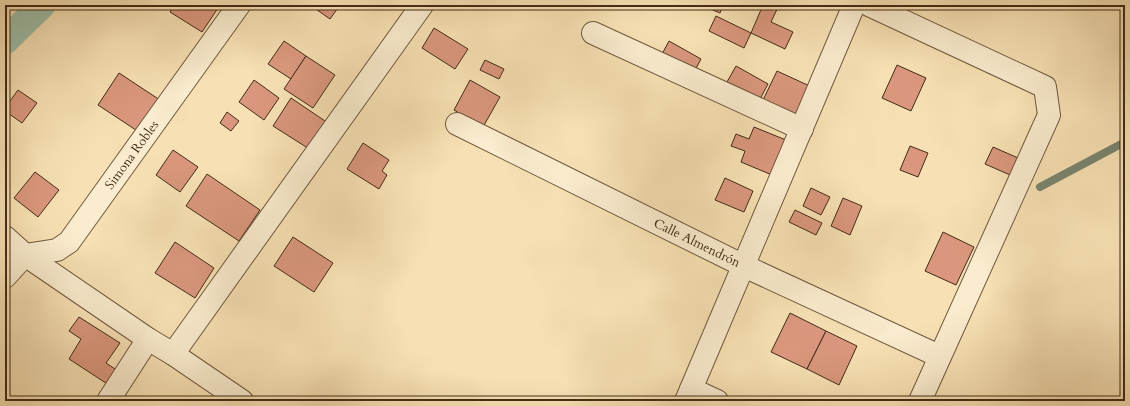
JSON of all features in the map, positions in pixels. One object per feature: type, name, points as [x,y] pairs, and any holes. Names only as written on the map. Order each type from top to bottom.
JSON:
[{"type":"street","name":"Simona Robles","points":[[25,255],[57,250],[70,242],[239,5]]},
{"type":"street","points":[[173,354],[422,5]]},
{"type":"street","points":[[717,401],[689,395],[854,5]]},
{"type":"street","points":[[869,5],[1045,87],[1049,115],[920,401]]},
{"type":"street","points":[[593,33],[802,129]]},
{"type":"street","name":"Calle Almendrón","points":[[457,124],[744,266],[939,356]]},
{"type":"street","points":[[5,237],[25,255],[242,401]]},
{"type":"street","points":[[5,277],[25,255]]},
{"type":"street","points":[[108,401],[148,339]]},
{"type":"building","points":[[174,5],[220,5],[202,32],[170,12]]},
{"type":"building","points":[[310,5],[340,5],[330,19]]},
{"type":"building","points":[[701,5],[723,5],[720,13]]},
{"type":"building","points":[[763,5],[779,5],[771,22],[793,32],[785,49],[751,33]]},
{"type":"building","points":[[716,16],[751,33],[744,48],[709,31]]},
{"type":"building","points":[[434,28],[468,49],[455,69],[422,48]]},
{"type":"building","points":[[284,41],[306,56],[291,79],[268,64]]},
{"type":"building","points":[[669,41],[701,59],[693,74],[661,56]]},
{"type":"building","points":[[306,56],[335,75],[313,108],[284,89]]},
{"type":"building","points":[[485,60],[504,69],[499,79],[480,70]]},
{"type":"building","points":[[897,65],[926,78],[911,111],[882,98]]},
{"type":"building","points":[[736,66],[768,84],[760,99],[727,82]]},
{"type":"building","points":[[777,71],[814,88],[799,119],[762,102]]},
{"type":"building","points":[[119,73],[163,102],[142,134],[98,105]]},
{"type":"building","points":[[254,80],[279,98],[264,120],[239,102]]},
{"type":"building","points":[[470,80],[500,97],[483,127],[454,110]]},
{"type":"building","points":[[18,90],[37,103],[22,123],[5,111],[5,108]]},
{"type":"building","points":[[291,98],[331,125],[314,152],[273,126]]},
{"type":"building","points":[[227,112],[239,121],[231,131],[220,123]]},
{"type":"building","points":[[754,127],[786,140],[772,175],[741,162],[745,151],[731,146],[736,134],[749,139]]},
{"type":"building","points":[[363,143],[389,160],[382,171],[387,175],[379,189],[347,169]]},
{"type":"building","points":[[910,146],[928,153],[918,177],[900,170]]},
{"type":"building","points":[[993,147],[1025,161],[1017,178],[985,164]]},
{"type":"building","points":[[173,150],[198,167],[180,192],[156,175]]},
{"type":"building","points":[[35,172],[59,190],[38,217],[14,198]]},
{"type":"building","points":[[207,174],[260,210],[239,241],[186,206]]},
{"type":"building","points":[[725,178],[753,191],[744,212],[715,200]]},
{"type":"building","points":[[811,188],[830,197],[821,215],[803,206]]},
{"type":"building","points":[[843,198],[862,206],[850,235],[831,226]]},
{"type":"building","points":[[795,210],[822,223],[816,235],[789,222]]},
{"type":"building","points":[[943,232],[974,247],[956,285],[925,271]]},
{"type":"building","points":[[293,237],[333,263],[314,292],[274,266]]},
{"type":"building","points":[[175,242],[214,268],[195,298],[155,273]]},
{"type":"building","points":[[790,313],[826,331],[807,369],[771,352]]},
{"type":"building","points":[[79,317],[120,343],[106,363],[121,373],[112,387],[69,359],[81,339],[69,331]]},
{"type":"building","points":[[826,331],[857,346],[839,385],[807,369]]},
{"type":"waterway","points":[[5,41],[42,5]]},
{"type":"waterway","points":[[1040,187],[1125,142]]}]
